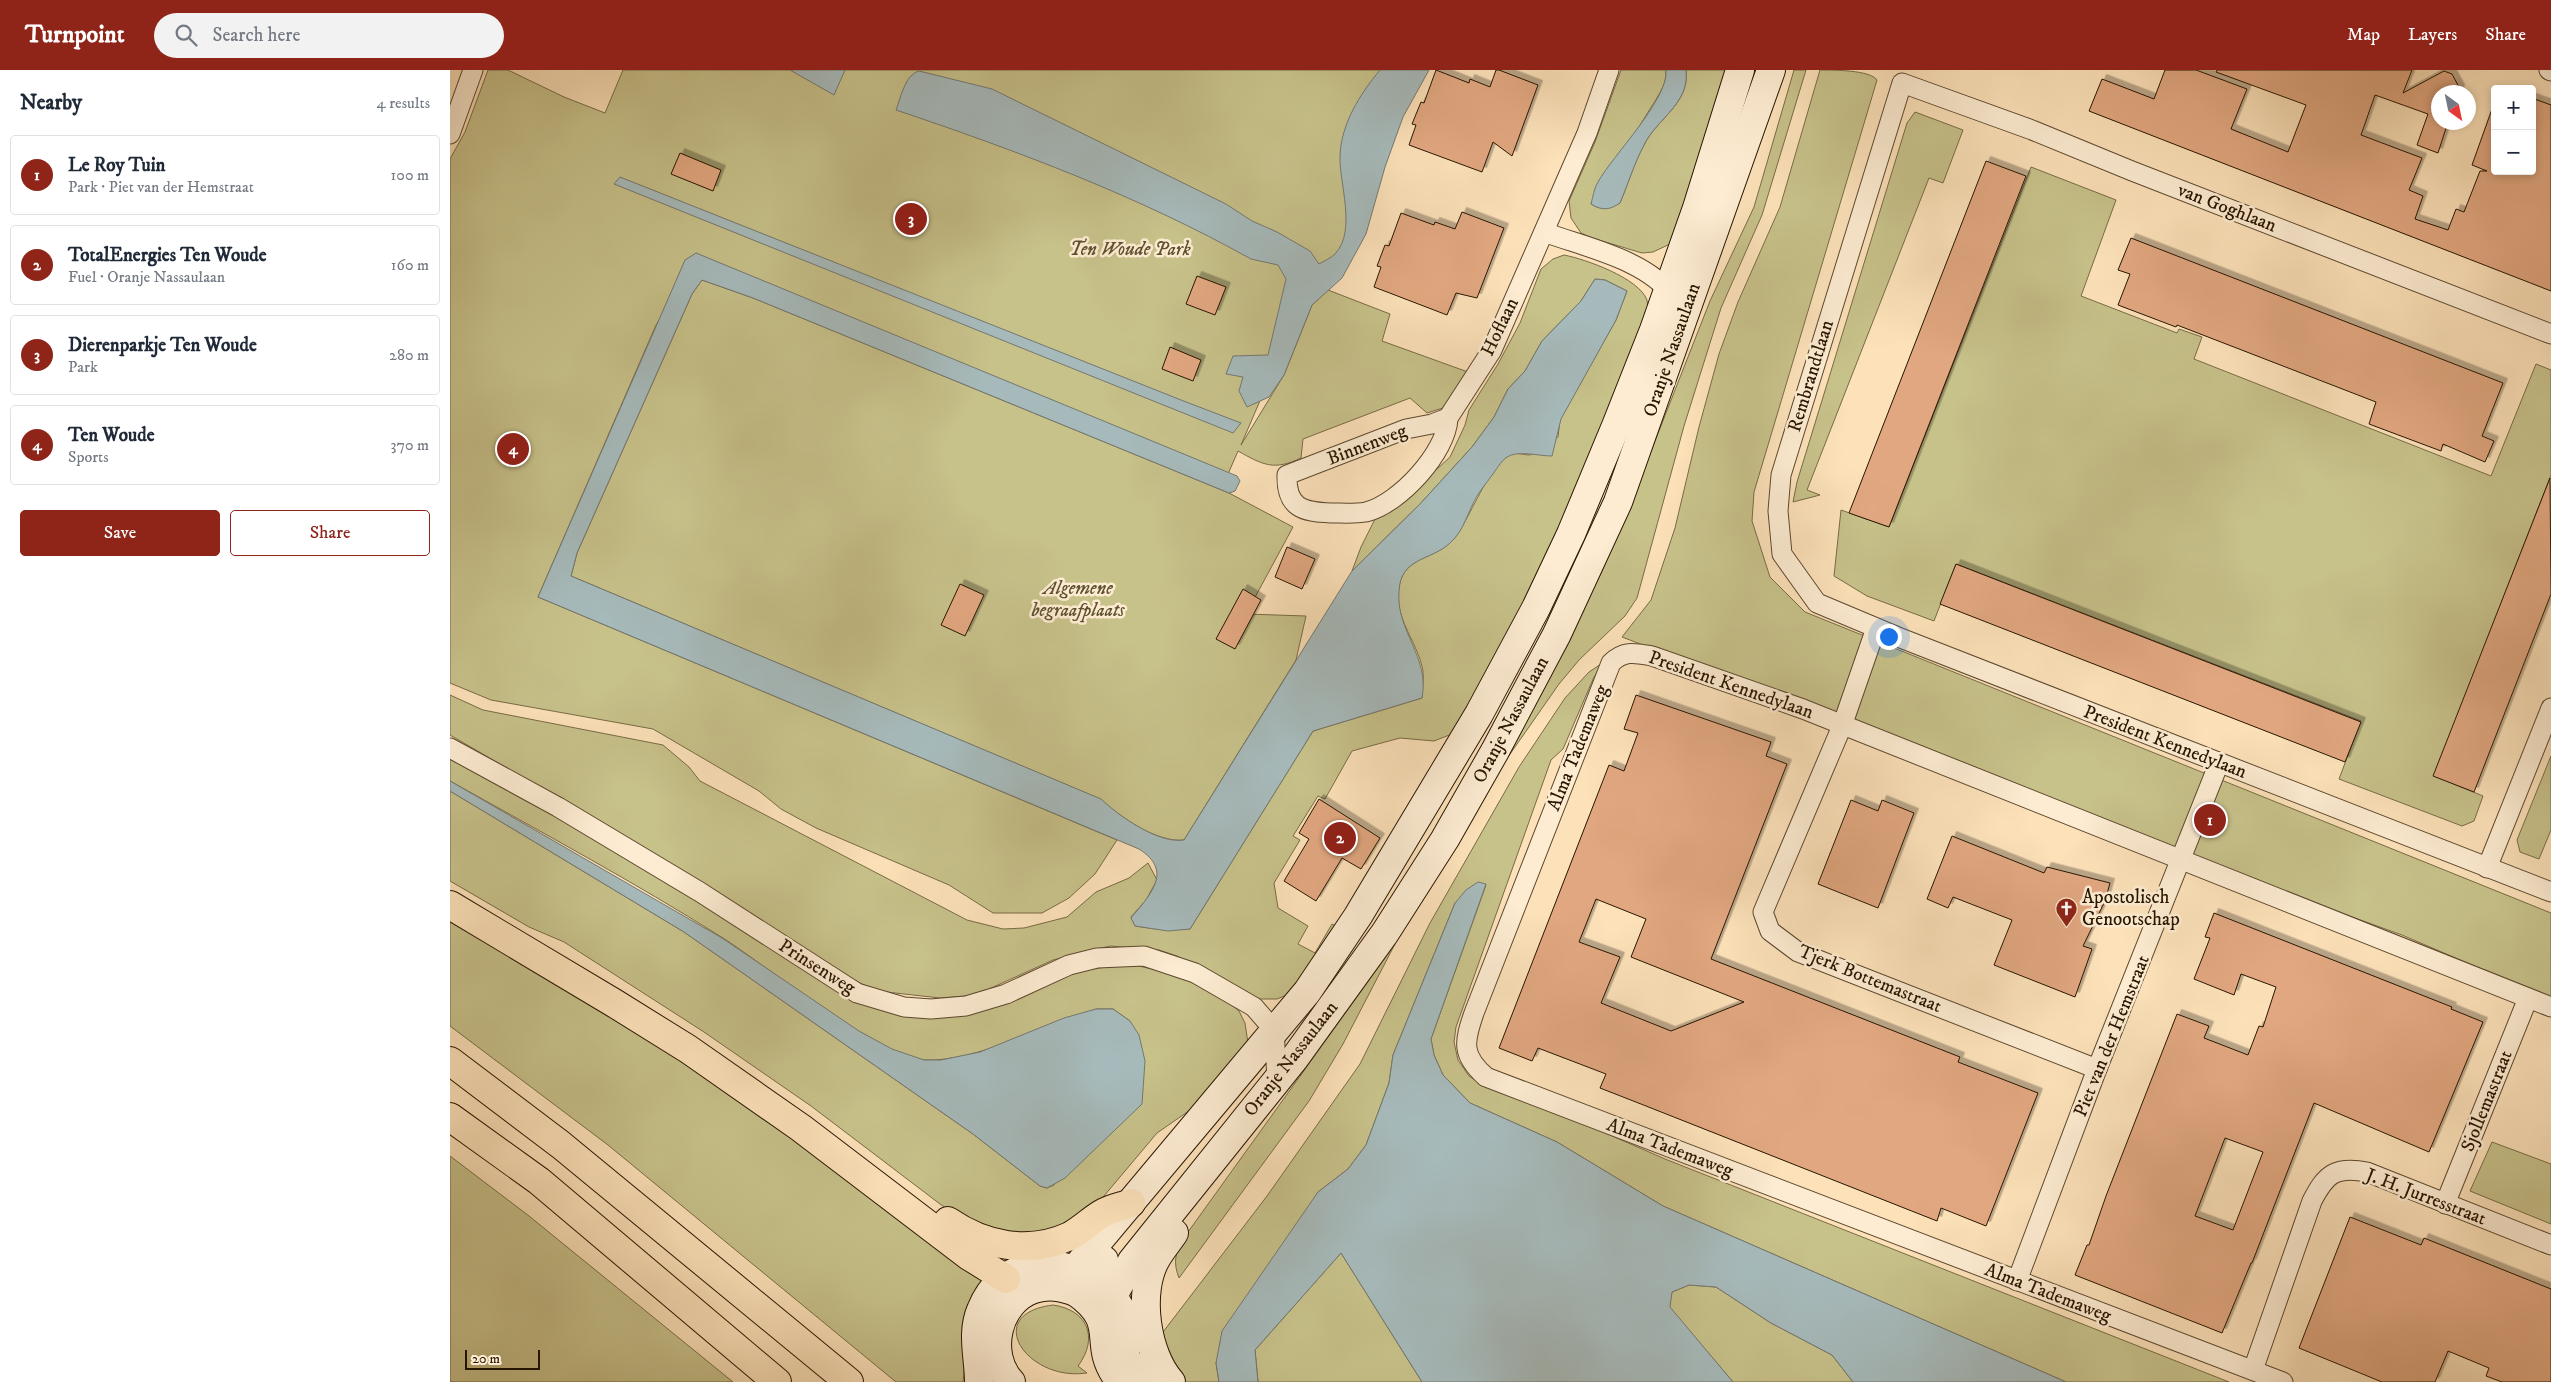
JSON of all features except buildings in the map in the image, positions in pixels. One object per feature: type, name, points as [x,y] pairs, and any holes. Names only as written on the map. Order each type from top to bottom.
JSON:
[{"type":"highway","points":[[450,905],[614,1002],[696,1055],[802,1128],[969,1256],[1006,1278]]},
{"type":"highway","points":[[450,1061],[561,1146],[849,1382]]},
{"type":"highway","points":[[450,1117],[539,1182],[777,1382]]},
{"type":"highway","points":[[919,1218],[939,1215],[980,1240],[1003,1245],[1027,1246],[1068,1236],[1087,1226],[1105,1212],[1131,1203]]},
{"type":"main road","name":"Oranje Nassaulaan","points":[[1080,1279],[1131,1203],[1307,992],[1358,916],[1443,776],[1505,666],[1571,534],[1616,426],[1697,208],[1740,70]]},
{"type":"main road","name":"Oranje Nassaulaan","points":[[1113,1296],[1132,1261],[1285,1069],[1385,934],[1440,847],[1495,751],[1557,634],[1618,502],[1684,311],[1771,70]]},
{"type":"main road","points":[[1171,1382],[1157,1361],[1150,1339],[1146,1314],[1148,1285],[1155,1260],[1284,1089],[1285,1069]]},
{"type":"main road","points":[[979,1373],[976,1327],[981,1309],[990,1294],[1006,1278],[1029,1267],[1060,1265],[1080,1279],[1113,1296],[1123,1313],[1127,1330],[1118,1374]]},
{"type":"main road","points":[[1080,1279],[1103,1322],[1106,1360],[1118,1374],[1147,1382]]},
{"type":"main road","points":[[1008,1380],[997,1353],[997,1338],[1000,1324],[1007,1310],[1018,1298],[1034,1289],[1080,1279]]},
{"type":"street","points":[[450,134],[473,70]]},
{"type":"street","name":"Hoflaan","points":[[1448,418],[1492,350],[1587,133],[1609,70]]},
{"type":"street","name":"van Goghlaan","points":[[1902,83],[2032,130],[2132,172],[2551,334]]},
{"type":"street","name":"Rembrandtlaan","points":[[1876,628],[1817,603],[1782,554],[1778,511],[1781,475],[1902,83]]},
{"type":"street","points":[[1544,232],[1634,265],[1668,289],[1684,311]]},
{"type":"street","name":"Binnenweg","points":[[1448,418],[1444,440],[1427,464],[1385,503],[1367,512],[1308,512],[1294,502],[1287,488],[1287,475],[1406,429],[1432,424],[1448,418]]},
{"type":"street","points":[[1842,726],[1876,628]]},
{"type":"street","name":"President Kennedylaan","points":[[1876,628],[2551,892]]},
{"type":"street","name":"President Kennedylaan","points":[[1618,656],[1630,652],[1652,656],[1803,709],[2551,1007]]},
{"type":"street","name":"Alma Tademaweg","points":[[1618,656],[1611,663],[1474,1013],[1467,1033],[1466,1052],[1474,1067],[1486,1077],[2283,1382]]},
{"type":"street","points":[[2487,868],[2551,708]]},
{"type":"street","name":"Tjerk Bottemastraat","points":[[1842,726],[1763,912],[1770,931],[1798,952],[2098,1068]]},
{"type":"street","name":"Prinsenweg","points":[[450,748],[566,812],[700,892],[858,993],[904,1007],[931,1009],[966,1006],[1006,994],[1069,965],[1097,958],[1144,956],[1196,973],[1254,1007],[1274,1030]]},
{"type":"street","name":"Piet van der Hemstraat","points":[[2017,1281],[2098,1068],[2219,763]]},
{"type":"street","name":"Sjollemastraat","points":[[2446,1204],[2528,998]]},
{"type":"street","points":[[1274,1030],[1285,1069]]},
{"type":"street","name":"J. H. Jurresstraat","points":[[2253,1370],[2312,1201],[2320,1185],[2332,1172],[2351,1169],[2367,1172],[2551,1245]]},
{"type":"green space","name":"Ten Woude Park","points":[[488,70],[508,70],[564,97],[605,113],[623,70],[1399,70],[1344,256],[1292,326],[1241,445],[1284,375],[1312,305],[1328,290],[1390,314],[1382,341],[1468,372],[1443,408],[1427,413],[1410,398],[1303,439],[1301,458],[1283,464],[1269,465],[1262,463],[1238,451],[1225,481],[695,265],[656,325],[538,597],[1117,840],[1095,874],[1069,898],[1042,913],[993,913],[949,885],[816,828],[781,809],[759,791],[653,729],[491,700],[450,683],[450,159],[465,132]]},
{"type":"green space","points":[[1621,70],[1666,70],[1666,78],[1657,97],[1591,204],[1602,208],[1620,203],[1644,145],[1678,102],[1683,92],[1686,82],[1686,70],[1731,70],[1670,244],[1653,252],[1642,253],[1592,238],[1581,233],[1571,218],[1569,201],[1595,142]]},
{"type":"green space","points":[[1794,70],[1806,70],[1762,215],[1721,308],[1684,426],[1637,598],[1625,616],[1579,660],[1559,684],[1508,757],[1602,571],[1710,301],[1754,207]]},
{"type":"green space","points":[[1820,70],[1860,72],[1877,80],[1754,492],[1752,521],[1770,577],[1805,612],[2551,913],[2551,999],[2402,935],[2305,900],[2268,884],[1622,637],[1651,600],[1675,528],[1719,354],[1738,302],[1780,207]]},
{"type":"green space","points":[[1915,112],[1963,130],[1943,183],[1929,178],[1807,490],[1820,495],[1793,502],[1797,482],[1907,123]]},
{"type":"green space","points":[[2031,167],[2116,200],[2081,296],[2177,333],[2179,329],[2202,337],[2194,359],[2491,476],[2536,364],[2551,370],[2551,475],[2434,776],[2483,796],[2474,821],[2462,826],[2339,779],[2361,721],[1956,564],[1934,621],[1867,596],[1834,576],[1841,510],[1889,527]]},
{"type":"green space","points":[[1564,255],[1597,265],[1634,284],[1647,300],[1649,316],[1584,488],[1457,732],[1434,741],[1400,738],[1352,751],[1325,799],[1318,796],[1293,836],[1300,840],[1274,883],[1278,908],[1308,926],[1298,944],[1315,953],[1332,924],[1338,927],[1294,992],[1277,999],[1258,999],[1177,956],[1159,950],[1110,946],[1053,960],[989,989],[966,996],[940,998],[877,991],[843,975],[562,800],[450,735],[450,695],[483,710],[663,745],[689,767],[700,781],[967,920],[1003,929],[1024,928],[1067,917],[1096,892],[1129,878],[1148,863],[1157,880],[1146,900],[1131,917],[1135,926],[1156,929],[1190,929],[1313,731],[1422,698],[1423,671],[1417,651],[1400,612],[1398,602],[1398,591],[1405,571],[1411,565],[1435,553],[1451,542],[1465,522],[1488,478],[1505,457],[1514,453],[1530,455],[1558,437],[1560,419],[1616,320],[1627,291],[1605,280],[1595,279],[1581,301],[1542,341],[1525,371],[1508,389],[1494,417],[1472,447],[1420,504],[1352,571],[1361,547],[1376,517],[1410,494],[1450,457],[1465,425],[1469,410],[1498,364],[1520,323],[1541,269],[1553,259]]},
{"type":"green space","name":"Algemene begraafplaats","points":[[702,280],[753,298],[1229,493],[1293,527],[1246,614],[1306,616],[1296,660],[1184,840],[1173,840],[1151,833],[1128,821],[1100,799],[571,576],[577,553],[692,294]]},
{"type":"green space","points":[[1607,660],[1594,677],[1563,749],[1551,760],[1456,1027],[1454,1042],[1458,1060],[1469,1076],[1486,1087],[1546,1107],[1665,1159],[2229,1382],[2066,1382],[1663,1206],[1557,1142],[1470,1103],[1443,1075],[1434,1055],[1431,1039],[1486,885],[1455,903],[1393,1055],[1389,1083],[1366,1145],[1348,1169],[1318,1192],[1216,1363],[1219,1382],[1183,1382],[1160,1336],[1267,1196],[1360,1064],[1430,923],[1519,767],[1565,698],[1589,672]]},
{"type":"green space","points":[[2551,756],[2551,830],[2539,859],[2520,852],[2517,840]]},
{"type":"green space","points":[[450,759],[558,818],[696,901],[851,999],[904,1014],[1076,971],[1130,964],[1178,975],[1227,1001],[1239,1011],[1245,1023],[1248,1043],[1206,1099],[1157,1133],[1093,1209],[1075,1223],[1017,1237],[964,1220],[940,1204],[811,1106],[704,1032],[564,942],[529,927],[450,881],[450,791],[684,932],[973,1134],[1040,1186],[1047,1188],[1054,1185],[1130,1021],[1113,1009],[1096,1009],[1012,1041],[966,1055],[926,1060],[906,1055],[881,1044],[853,1028],[723,938],[656,897],[450,781]]},
{"type":"green space","points":[[450,916],[666,1046],[985,1279],[965,1362],[963,1382],[896,1382],[608,1145],[450,1026]]},
{"type":"green space","points":[[1395,944],[1343,1044],[1309,1101],[1179,1278],[1176,1258],[1183,1239]]},
{"type":"green space","points":[[2492,1142],[2551,1164],[2551,1224],[2470,1191]]},
{"type":"green space","points":[[450,1156],[529,1216],[733,1382],[450,1382]]},
{"type":"green space","points":[[1341,1253],[1422,1382],[1258,1382],[1255,1350]]},
{"type":"green space","points":[[1689,1285],[1716,1287],[1771,1323],[1832,1355],[1853,1382],[1733,1382],[1669,1307],[1672,1292]]},
{"type":"green space","points":[[1053,1305],[1075,1313],[1082,1319],[1086,1327],[1089,1336],[1088,1345],[1078,1366],[1087,1373],[1065,1373],[1046,1367],[1031,1358],[1020,1346],[1016,1333],[1020,1321],[1031,1311]]},
{"type":"shaded area","points":[[790,70],[845,70],[834,95]]},
{"type":"shaded area","points":[[1380,70],[1429,70],[1403,117],[1385,167],[1366,234],[1342,278],[1312,305],[1284,375],[1269,397],[1247,407],[1239,391],[1243,377],[1226,374],[1233,356],[1268,355],[1286,279],[1278,265],[1251,259],[1165,215],[1077,176],[896,110],[907,82],[914,73],[919,71],[992,89],[1226,204],[1252,221],[1277,232],[1310,251],[1319,264],[1335,254],[1345,233],[1345,206],[1340,167],[1341,144],[1344,132],[1359,99]]},
{"type":"shaded area","points":[[1666,70],[1686,70],[1686,82],[1678,102],[1644,145],[1620,203],[1606,209],[1591,204],[1597,184],[1605,171],[1639,127],[1659,96],[1665,82]]},
{"type":"shaded area","points":[[620,177],[1241,423],[1233,433],[614,184]]},
{"type":"shaded area","points":[[696,253],[1237,476],[1240,481],[1235,491],[1229,493],[753,298],[702,280],[692,294],[577,553],[571,576],[1101,799],[1140,827],[1163,838],[1174,840],[1184,840],[1352,571],[1420,504],[1472,447],[1494,417],[1508,389],[1525,371],[1542,341],[1581,301],[1595,279],[1605,280],[1627,291],[1616,320],[1561,419],[1552,456],[1517,454],[1505,458],[1477,496],[1455,538],[1442,549],[1418,561],[1405,572],[1399,592],[1399,606],[1421,670],[1423,683],[1422,698],[1313,731],[1190,929],[1168,931],[1135,926],[1131,918],[1151,892],[1157,874],[1155,866],[1149,857],[1139,849],[538,597],[685,260]]},
{"type":"shaded area","points":[[450,781],[722,938],[859,1031],[892,1049],[924,1060],[941,1060],[980,1052],[1064,1018],[1096,1009],[1113,1009],[1130,1021],[1139,1035],[1145,1061],[1142,1104],[1065,1178],[1047,1188],[1040,1186],[973,1134],[684,932],[450,791]]},
{"type":"shaded area","points":[[1478,882],[1486,884],[1431,1039],[1434,1055],[1443,1075],[1470,1103],[1557,1142],[1663,1206],[2066,1382],[1853,1382],[1832,1355],[1771,1323],[1716,1287],[1689,1285],[1672,1292],[1670,1307],[1733,1382],[1422,1382],[1341,1253],[1255,1350],[1258,1382],[1219,1382],[1216,1363],[1222,1331],[1318,1192],[1348,1169],[1366,1145],[1389,1083],[1393,1055],[1455,903],[1466,890]]},
{"type":"place","name":"Dierenparkje Ten Woude","points":[[911,219]]},
{"type":"place","name":"Ten Woude","points":[[513,449]]},
{"type":"place","name":"Le Roy Tuin","points":[[2210,820]]},
{"type":"place","name":"TotalEnergies Ten Woude","points":[[1340,838]]},
{"type":"place","name":"Apostolisch Genootschap","points":[[2066,927]]}]
